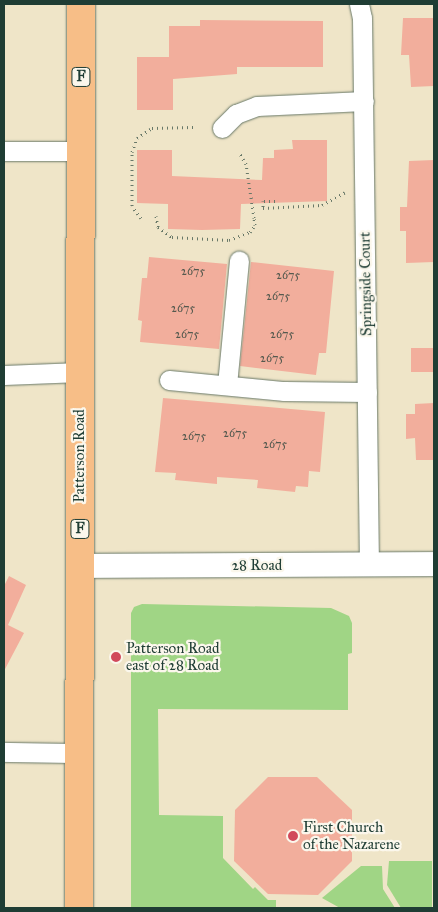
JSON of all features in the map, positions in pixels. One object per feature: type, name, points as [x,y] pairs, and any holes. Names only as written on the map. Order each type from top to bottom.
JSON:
[{"type":"main road","name":"Patterson Road","points":[[79,908],[81,4]]},
{"type":"street","name":"Springside Court","points":[[359,4],[362,18],[364,101],[368,565]]},
{"type":"street","points":[[222,128],[236,114],[257,106],[364,101]]},
{"type":"street","points":[[4,151],[81,150]]},
{"type":"street","points":[[227,385],[240,261]]},
{"type":"street","points":[[4,375],[80,372]]},
{"type":"street","points":[[169,380],[291,391],[367,392]]},
{"type":"street","name":"28 Road","points":[[80,566],[434,564]]},
{"type":"street","points":[[4,752],[79,753]]},
{"type":"path","points":[[141,218],[132,206],[132,152],[137,138],[152,128],[193,127]]},
{"type":"path","points":[[156,216],[158,227],[172,237],[229,240],[250,232],[255,225],[246,164],[240,152]]},
{"type":"path","points":[[275,201],[263,201],[263,208],[322,205],[349,188]]},
{"type":"green space","points":[[142,604],[331,608],[349,616],[352,623],[352,653],[348,654],[348,710],[158,709],[159,815],[223,816],[223,858],[253,889],[255,887],[268,900],[276,900],[276,908],[131,908],[131,613],[134,607]]},
{"type":"green space","points":[[389,861],[432,861],[432,908],[401,908],[387,885]]},
{"type":"green space","points":[[361,866],[382,866],[383,889],[395,908],[340,908],[322,898]]},
{"type":"building","points":[[403,18],[434,18],[434,86],[411,87],[409,55],[401,55]]},
{"type":"building","points":[[200,20],[323,21],[323,67],[237,67],[237,74],[173,79],[173,110],[137,110],[137,57],[169,57],[169,26],[200,26]]},
{"type":"building","points":[[292,140],[327,140],[327,201],[241,204],[240,229],[202,230],[168,229],[168,204],[137,203],[137,150],[172,150],[172,176],[262,180],[263,158],[274,158],[274,150],[293,149]]},
{"type":"building","points":[[434,160],[434,262],[406,263],[406,231],[400,231],[400,207],[407,207],[409,161]]},
{"type":"building","points":[[149,257],[227,264],[219,349],[140,342],[142,321],[138,320],[142,278],[147,278]]},
{"type":"building","points":[[251,262],[334,271],[326,353],[319,353],[316,375],[240,366]]},
{"type":"building","points":[[411,348],[434,348],[434,372],[411,372]]},
{"type":"building","points":[[163,398],[325,412],[320,472],[309,471],[308,487],[296,486],[295,492],[257,488],[258,480],[217,477],[217,484],[175,480],[176,473],[155,472]]},
{"type":"building","points":[[434,403],[434,460],[416,460],[415,438],[406,439],[406,414],[415,414],[415,404]]},
{"type":"building","points":[[9,576],[26,585],[8,625],[24,633],[4,671],[4,586]]},
{"type":"building","name":"First Church of the Nazarene","points":[[268,777],[317,777],[352,810],[352,861],[318,895],[268,894],[234,861],[235,810]]},
{"type":"place","name":"Patterson Road east of 28 Road","points":[[116,657]]},
{"type":"place","name":"First Church of the Nazarene","points":[[293,836]]}]
